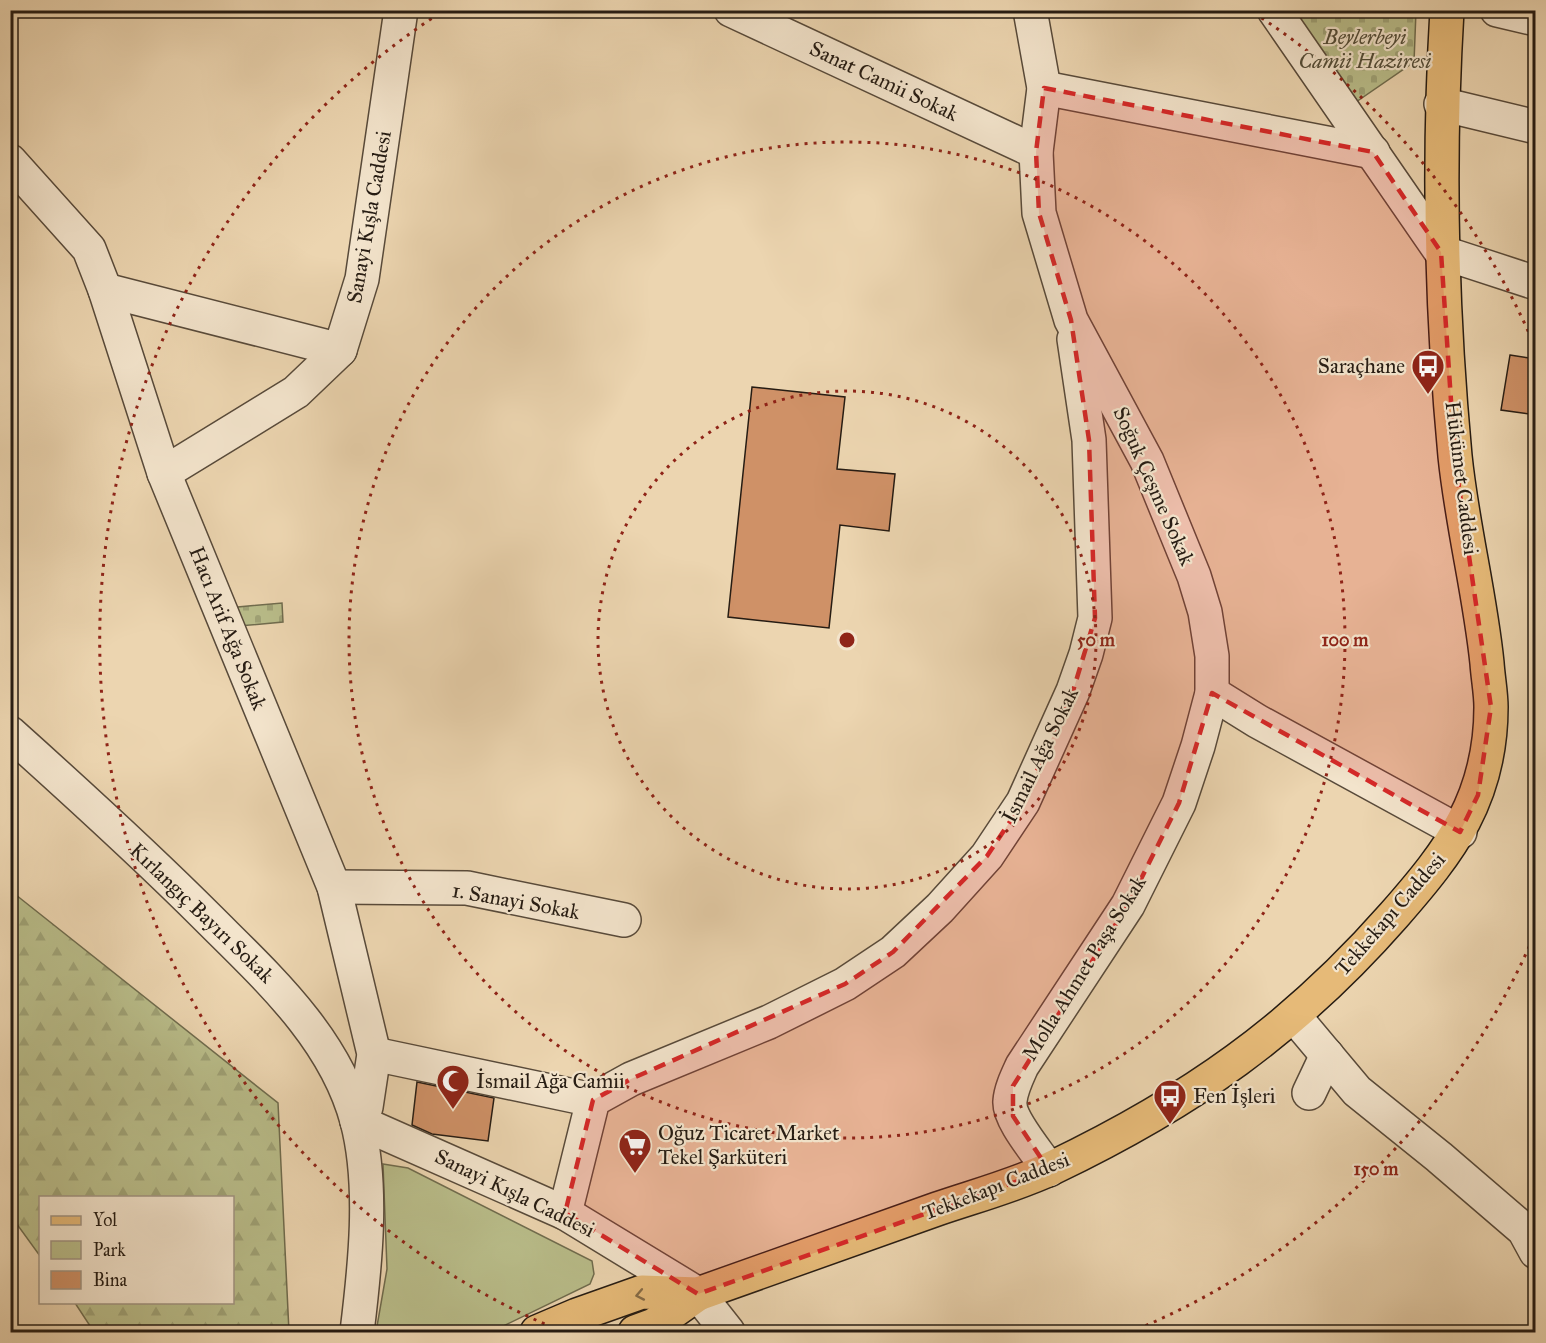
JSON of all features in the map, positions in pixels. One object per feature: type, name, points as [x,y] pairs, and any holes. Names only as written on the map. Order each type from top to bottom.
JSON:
[{"type":"main road","name":"Hükümet Caddesi","points":[[1447,10],[1441,104],[1441,252],[1455,460],[1483,628],[1491,707],[1486,757],[1478,795],[1460,832]]},
{"type":"main road","name":"Tekkekapı Caddesi","points":[[537,1332],[642,1292],[698,1294],[1049,1170],[1185,1098],[1251,1052],[1345,970],[1421,884],[1460,832]]},
{"type":"main road","points":[[635,1332],[654,1325],[698,1294]]},
{"type":"street","name":"Sanayi Kışla Caddesi","points":[[164,473],[296,392],[340,350],[362,279],[401,10]]},
{"type":"street","name":"Sanat Camii Sokak","points":[[731,10],[1036,152]]},
{"type":"street","name":"Soğuk Çeşme Sokak","points":[[1030,10],[1044,88],[1036,152],[1039,213],[1071,320],[1147,461],[1194,576],[1205,612],[1212,656],[1212,693]]},
{"type":"street","points":[[1274,10],[1441,252],[1536,283]]},
{"type":"street","points":[[1497,10],[1536,19]]},
{"type":"street","points":[[1044,88],[1373,152]]},
{"type":"street","points":[[1441,104],[1536,127]]},
{"type":"street","name":"Hacı Arif Ağa Sokak","points":[[10,161],[89,249],[105,290],[164,473],[334,887],[374,1054],[366,1107],[357,1120]]},
{"type":"street","points":[[105,290],[340,350]]},
{"type":"street","name":"İsmail Ağa Sokak","points":[[593,1100],[631,1079],[769,1022],[844,984],[893,952],[940,908],[987,856],[1023,802],[1072,691],[1086,654],[1095,618],[1089,440],[1071,320]]},
{"type":"street","points":[[1212,693],[1257,721],[1460,832]]},
{"type":"street","name":"Molla Ahmet Paşa Sokak","points":[[1049,1170],[1013,1116],[1010,1104],[1013,1086],[1022,1066],[1128,905],[1179,803],[1198,746],[1212,693]]},
{"type":"street","name":"Kırlangıç Bayırı Sokak","points":[[10,733],[150,860],[283,993],[333,1060],[357,1120],[366,1186],[365,1265],[357,1332]]},
{"type":"street","name":"1. Sanayi Sokak","points":[[334,887],[467,888],[624,920]]},
{"type":"street","points":[[1294,1016],[1357,1091],[1524,1230],[1536,1252]]},
{"type":"street","points":[[374,1054],[593,1100],[565,1213]]},
{"type":"street","points":[[1309,1094],[1327,1055]]},
{"type":"street","name":"Sanayi Kışla Caddesi","points":[[357,1120],[565,1213],[698,1294]]},
{"type":"street","points":[[698,1294],[728,1332]]},
{"type":"highlighted area","points":[[1044,88],[1373,152],[1441,252],[1455,460],[1491,707],[1478,795],[1460,832],[1212,693],[1179,803],[1128,905],[1013,1086],[1013,1116],[1049,1170],[698,1294],[565,1213],[593,1100],[631,1079],[845,984],[893,952],[987,856],[1023,802],[1073,691],[1095,618],[1089,440],[1071,320],[1039,213],[1036,152]]},
{"type":"green space","name":"Beylerbeyi Camii Haziresi","points":[[1288,11],[1416,11],[1414,62],[1356,102]]},
{"type":"green space","points":[[282,603],[283,622],[239,626],[238,607]]},
{"type":"green space","points":[[11,891],[278,1103],[289,1332],[94,1332],[76,1304],[234,1304],[234,1196],[39,1196],[39,1255],[11,1216]]},
{"type":"green space","points":[[383,1164],[408,1168],[592,1261],[594,1274],[590,1284],[491,1332],[376,1332],[387,1269]]},
{"type":"building","points":[[1510,355],[1536,359],[1536,415],[1501,410]]},
{"type":"building","points":[[752,387],[845,397],[837,469],[895,474],[889,531],[840,525],[829,628],[728,617]]},
{"type":"building","name":"İsmail Ağa Camii","points":[[417,1082],[494,1098],[488,1141],[432,1134],[412,1125]]},
{"type":"place","name":"Saraçhane","points":[[1428,395]]},
{"type":"place","name":"İsmail Ağa Camii","points":[[453,1110]]},
{"type":"place","name":"Fen İşleri","points":[[1170,1125]]},
{"type":"place","name":"Oğuz Ticaret Market Tekel Şarküteri","points":[[635,1174]]}]
